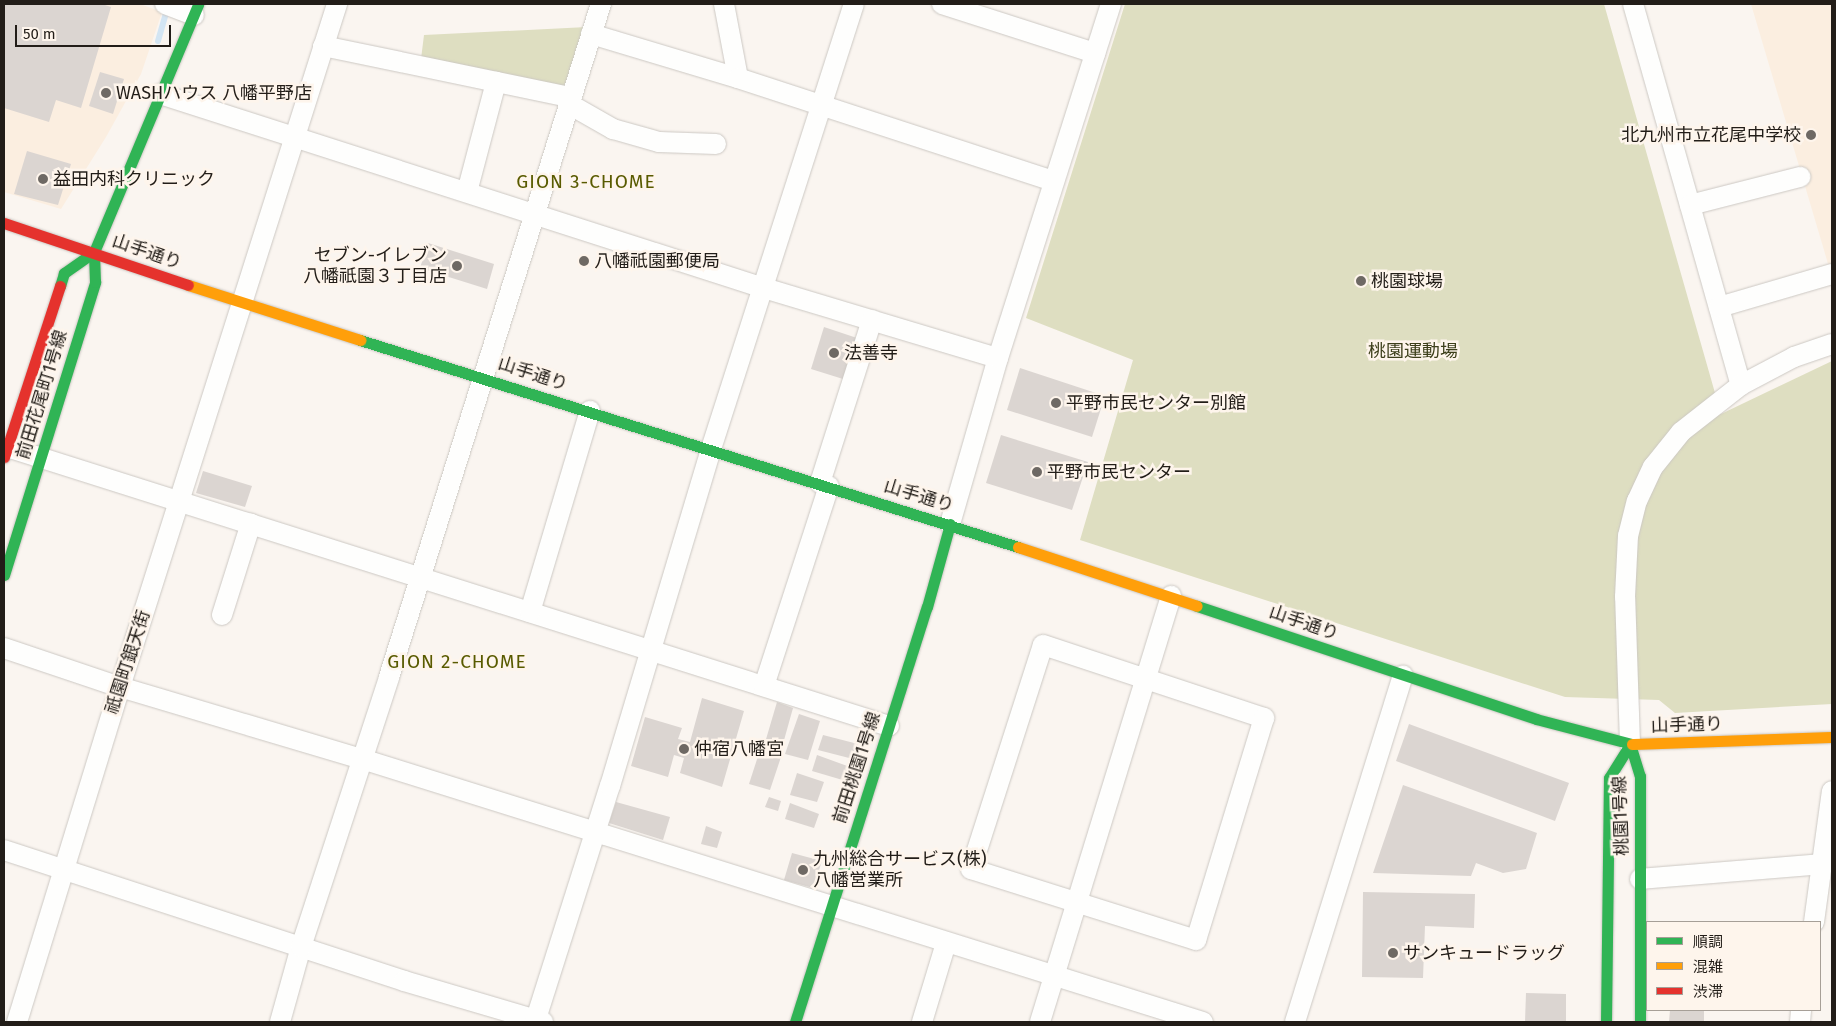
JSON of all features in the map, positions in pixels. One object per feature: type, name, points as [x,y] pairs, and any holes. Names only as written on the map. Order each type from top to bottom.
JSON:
[{"type":"street","name":"祇園町銀天街","points":[[17,1022],[120,687],[243,303],[293,137],[337,4]]},
{"type":"street","points":[[280,1022],[300,947],[484,377],[569,100],[601,4]]},
{"type":"street","points":[[724,4],[738,78]]},
{"type":"street","points":[[4,850],[404,981],[538,1021],[711,449],[854,4]]},
{"type":"street","points":[[942,4],[1095,53]]},
{"type":"street","points":[[950,524],[998,358],[1111,4]]},
{"type":"street","points":[[1633,4],[1742,385]]},
{"type":"street","points":[[170,6],[196,9]]},
{"type":"street","name":"前田花尾町1号線","points":[[4,575],[95,282],[94,252],[196,9]]},
{"type":"street","points":[[591,34],[738,78],[1054,180]]},
{"type":"street","points":[[323,46],[496,82],[569,100],[613,129],[659,142],[716,144]]},
{"type":"street","points":[[467,192],[496,82]]},
{"type":"street","points":[[160,94],[764,288],[998,358]]},
{"type":"street","points":[[1690,205],[1800,177]]},
{"type":"street","name":"山手通り","points":[[4,223],[243,303],[950,524],[1536,719],[1630,744],[1832,738]]},
{"type":"street","name":"前田花尾町1号線","points":[[5,452],[64,273],[94,252]]},
{"type":"street","points":[[1719,307],[1832,274]]},
{"type":"street","points":[[764,686],[872,320]]},
{"type":"street","points":[[1630,744],[1625,597],[1628,536],[1637,501],[1653,467],[1681,432],[1742,385],[1794,357],[1832,344]]},
{"type":"street","points":[[530,612],[590,411]]},
{"type":"street","points":[[5,452],[41,457],[889,726]]},
{"type":"street","points":[[222,615],[251,524]]},
{"type":"street","name":"前田桃園1号線","points":[[795,1022],[889,726],[950,524]]},
{"type":"street","points":[[1040,1022],[1171,596]]},
{"type":"street","points":[[1043,645],[1146,679],[1264,718],[1196,940],[971,869],[1043,645]]},
{"type":"street","points":[[4,648],[120,687],[362,758],[832,905],[946,943],[1203,1022]]},
{"type":"street","points":[[1295,1022],[1403,675]]},
{"type":"street","name":"桃園1号線","points":[[1630,744],[1640,776],[1640,1022]]},
{"type":"street","name":"桃園1号線","points":[[1606,1022],[1609,778],[1630,744]]},
{"type":"street","points":[[1814,921],[1832,791]]},
{"type":"street","points":[[1640,879],[1822,864]]},
{"type":"street","points":[[922,1022],[946,943]]},
{"type":"shaded area","points":[[4,4],[140,4],[162,12],[141,74],[106,137],[61,209],[4,192]]},
{"type":"shaded area","name":"北九州市立花尾中学校","points":[[1751,4],[1832,4],[1832,266],[1829,267]]},
{"type":"green space","name":"桃園運動場","points":[[1125,4],[1604,4],[1721,414],[1832,361],[1832,704],[1675,713],[1659,700],[1565,697],[1080,540],[1133,360],[1026,318]]},
{"type":"green space","points":[[587,27],[567,88],[421,59],[424,35]]},
{"type":"building","points":[[4,4],[102,4],[111,7],[81,108],[56,100],[49,122],[4,108]]},
{"type":"building","name":"WASHハウス 八幡平野店","points":[[100,72],[124,79],[113,114],[89,106]]},
{"type":"building","name":"益田内科クリニック","points":[[27,151],[71,164],[58,205],[14,194]]},
{"type":"building","name":"セブン-イレブン 八幡祇園３丁目店","points":[[428,243],[494,264],[487,289],[420,268]]},
{"type":"building","name":"法善寺","points":[[824,327],[857,338],[843,379],[811,369]]},
{"type":"building","name":"平野市民センター別館","points":[[1020,368],[1105,396],[1092,437],[1007,410]]},
{"type":"building","name":"平野市民センター","points":[[1001,435],[1088,462],[1072,510],[986,483]]},
{"type":"building","points":[[203,471],[252,486],[245,507],[196,493]]},
{"type":"building","name":"仲宿八幡宮","points":[[702,698],[744,711],[722,787],[680,773],[684,758],[674,755],[668,777],[631,766],[645,717],[682,728],[678,739],[690,742]]},
{"type":"building","points":[[777,702],[793,708],[781,751],[764,746]]},
{"type":"building","points":[[799,714],[820,721],[808,760],[785,754]]},
{"type":"building","points":[[1409,724],[1569,783],[1555,821],[1396,761]]},
{"type":"building","points":[[823,735],[858,744],[853,759],[818,750]]},
{"type":"building","points":[[760,750],[781,757],[770,790],[749,784]]},
{"type":"building","points":[[817,755],[850,767],[846,781],[812,771]]},
{"type":"building","points":[[797,773],[824,782],[817,802],[790,795]]},
{"type":"building","points":[[1403,785],[1537,833],[1526,869],[1503,873],[1476,863],[1471,876],[1373,873]]},
{"type":"building","points":[[769,797],[781,801],[778,811],[765,807]]},
{"type":"building","points":[[616,802],[670,817],[663,840],[609,823]]},
{"type":"building","points":[[790,803],[819,814],[814,828],[785,819]]},
{"type":"building","points":[[706,826],[722,832],[717,848],[701,844]]},
{"type":"building","name":"九州総合サービス(株) 八幡営業所","points":[[792,853],[822,861],[813,888],[784,880]]},
{"type":"building","name":"サンキュードラッグ","points":[[1363,892],[1475,894],[1474,928],[1425,926],[1423,978],[1362,977]]},
{"type":"building","points":[[1526,993],[1566,994],[1566,1022],[1525,1022]]},
{"type":"building","points":[[1670,1011],[1704,1011],[1704,1022],[1669,1022]]},
{"type":"waterway","points":[[158,41],[168,7]]},
{"type":"traffic: fast","points":[[94,252],[198,4]]},
{"type":"traffic: fast","points":[[4,575],[95,282],[94,252],[64,273],[60,286]]},
{"type":"traffic: fast","points":[[360,340],[1018,547]]},
{"type":"traffic: fast","points":[[795,1022],[927,607],[950,524]]},
{"type":"traffic: fast","points":[[1197,606],[1536,719],[1632,744]]},
{"type":"traffic: fast","points":[[1630,744],[1640,776],[1640,1022]]},
{"type":"traffic: fast","points":[[1606,1022],[1609,778],[1630,744]]},
{"type":"traffic: slow","points":[[188,285],[360,340]]},
{"type":"traffic: slow","points":[[1018,547],[1197,606]]},
{"type":"traffic: slow","points":[[1632,744],[1832,737]]},
{"type":"traffic: jam","points":[[4,223],[188,285]]},
{"type":"traffic: jam","points":[[4,457],[60,286]]},
{"type":"place","name":"WASHハウス 八幡平野店","points":[[106,93]]},
{"type":"place","name":"北九州市立花尾中学校","points":[[1811,135]]},
{"type":"place","name":"益田内科クリニック","points":[[43,179]]},
{"type":"place","name":"八幡祇園郵便局","points":[[584,261]]},
{"type":"place","name":"セブン-イレブン 八幡祇園３丁目店","points":[[457,266]]},
{"type":"place","name":"桃園球場","points":[[1361,281]]},
{"type":"place","name":"法善寺","points":[[834,353]]},
{"type":"place","name":"平野市民センター別館","points":[[1056,403]]},
{"type":"place","name":"平野市民センター","points":[[1037,472]]},
{"type":"place","name":"仲宿八幡宮","points":[[684,749]]},
{"type":"place","name":"九州総合サービス(株) 八幡営業所","points":[[803,870]]},
{"type":"place","name":"サンキュードラッグ","points":[[1393,953]]},
{"type":"district","name":"GION 3-CHOME","points":[[586,182]]},
{"type":"district","name":"GION 2-CHOME","points":[[457,662]]}]
